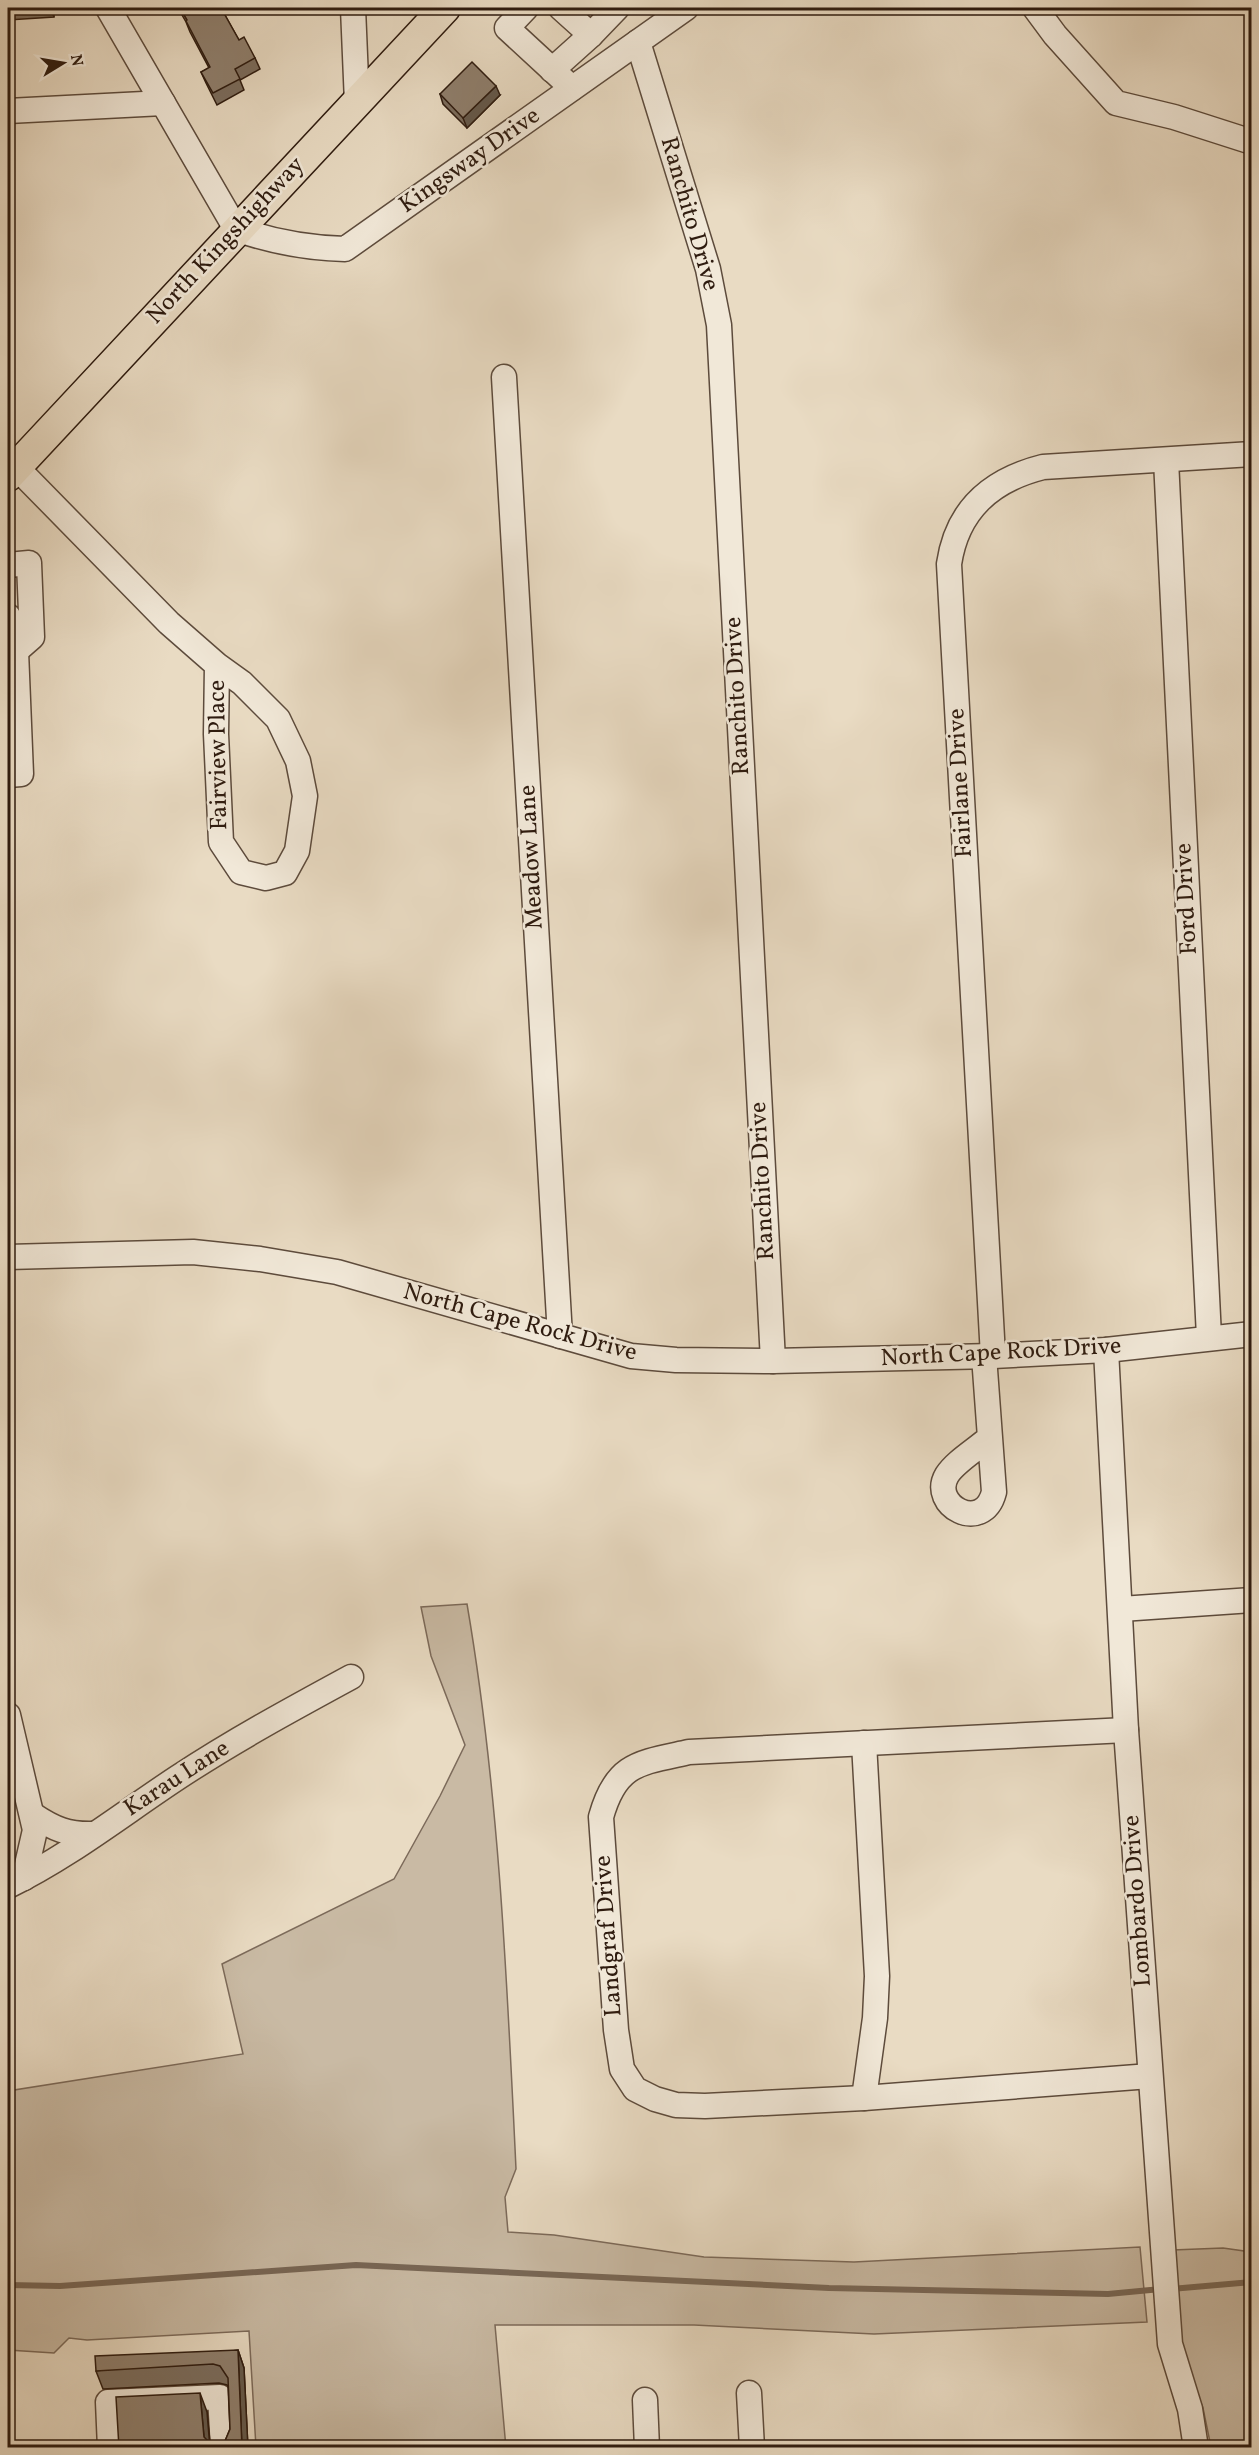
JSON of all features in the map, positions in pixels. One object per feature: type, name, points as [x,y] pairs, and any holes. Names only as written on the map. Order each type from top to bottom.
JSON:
[{"type":"main road","name":"North Kingshighway","points":[[12,471],[236,229],[357,103],[440,10]]},
{"type":"street","points":[[108,8],[236,229]]},
{"type":"street","points":[[353,8],[357,103]]},
{"type":"street","points":[[526,8],[507,28],[572,88]]},
{"type":"street","points":[[561,8],[591,35]]},
{"type":"street","points":[[552,70],[617,8]]},
{"type":"street","name":"Kingsway Drive","points":[[236,229],[269,241],[309,248],[345,249],[638,42],[659,15],[686,8]]},
{"type":"street","points":[[1035,8],[1055,35],[1116,104],[1174,117],[1251,142]]},
{"type":"street","name":"Ranchito Drive","points":[[638,42],[708,269],[719,325],[773,1361]]},
{"type":"street","points":[[8,111],[163,103]]},
{"type":"street","name":"Meadow Lane","points":[[504,377],[560,1336]]},
{"type":"street","name":"Fairlane Drive","points":[[989,1438],[989,1356],[948,564],[951,546],[958,527],[980,499],[996,486],[1026,471],[1043,467],[1251,454]]},
{"type":"street","name":"Ford Drive","points":[[1166,460],[1209,1337]]},
{"type":"street","name":"Fairview Place","points":[[12,471],[169,622],[217,665],[242,683],[278,719],[298,761],[305,796],[297,851],[285,873],[266,879],[241,872],[221,842],[216,734],[217,665]]},
{"type":"street","points":[[8,565],[29,562],[32,637],[12,653]]},
{"type":"street","points":[[8,616],[21,774],[8,775]]},
{"type":"street","name":"North Cape Rock Drive","points":[[8,1257],[194,1252],[260,1259],[337,1272],[631,1356],[676,1360],[773,1361],[989,1356],[1106,1350],[1251,1334]]},
{"type":"street","name":"Lombardo Drive","points":[[1106,1350],[1126,1730],[1166,2301],[1170,2343],[1190,2409],[1196,2448]]},
{"type":"street","points":[[1121,1609],[1251,1600]]},
{"type":"street","name":"Karau Lane","points":[[16,1882],[61,1858],[224,1747],[351,1677]]},
{"type":"street","points":[[8,1715],[35,1830],[16,1882]]},
{"type":"street","name":"Landgraf Drive","points":[[1126,1730],[688,1752],[633,1767],[615,1782],[606,1799],[601,1817],[616,2030],[622,2069],[635,2088],[656,2099],[676,2105],[705,2106],[864,2098],[1150,2076]]},
{"type":"street","points":[[864,1743],[877,1976],[864,2098]]},
{"type":"street","points":[[33,1815],[51,1827],[74,1834],[94,1834]]},
{"type":"street","points":[[749,2392],[752,2448]]},
{"type":"street","points":[[110,2448],[108,2402],[220,2397],[223,2448]]},
{"type":"street","points":[[645,2400],[646,2448]]},
{"type":"shaded area","points":[[467,1604],[487,1745],[505,1956],[516,2169],[505,2197],[508,2232],[554,2235],[704,2257],[854,2262],[1140,2247],[1147,2322],[874,2334],[694,2325],[495,2325],[506,2448],[256,2447],[249,2331],[87,2340],[69,2338],[54,2353],[8,2350],[8,2091],[243,2054],[222,1964],[394,1879],[440,1796],[465,1745],[431,1656],[421,1607]]},
{"type":"shaded area","points":[[1223,2248],[1251,2252],[1251,2447],[1211,2447],[1203,2408],[1179,2347],[1173,2250]]},
{"type":"building","points":[[8,8],[50,8],[8,10]]},
{"type":"building","points":[[180,8],[221,8],[239,40],[244,37],[255,58],[235,69],[240,79],[213,93],[201,72],[210,67]]},
{"type":"building","points":[[472,62],[496,86],[463,118],[440,94]]},
{"type":"building","points":[[238,2350],[242,2448],[119,2448],[116,2397],[200,2393],[204,2437],[209,2442],[218,2444],[225,2441],[230,2429],[228,2378],[220,2366],[213,2364],[96,2371],[95,2356]]},
{"type":"waterway","points":[[8,2285],[60,2286],[356,2265],[829,2288],[1108,2294],[1161,2289]]},
{"type":"waterway","points":[[1171,2289],[1252,2282]]}]
